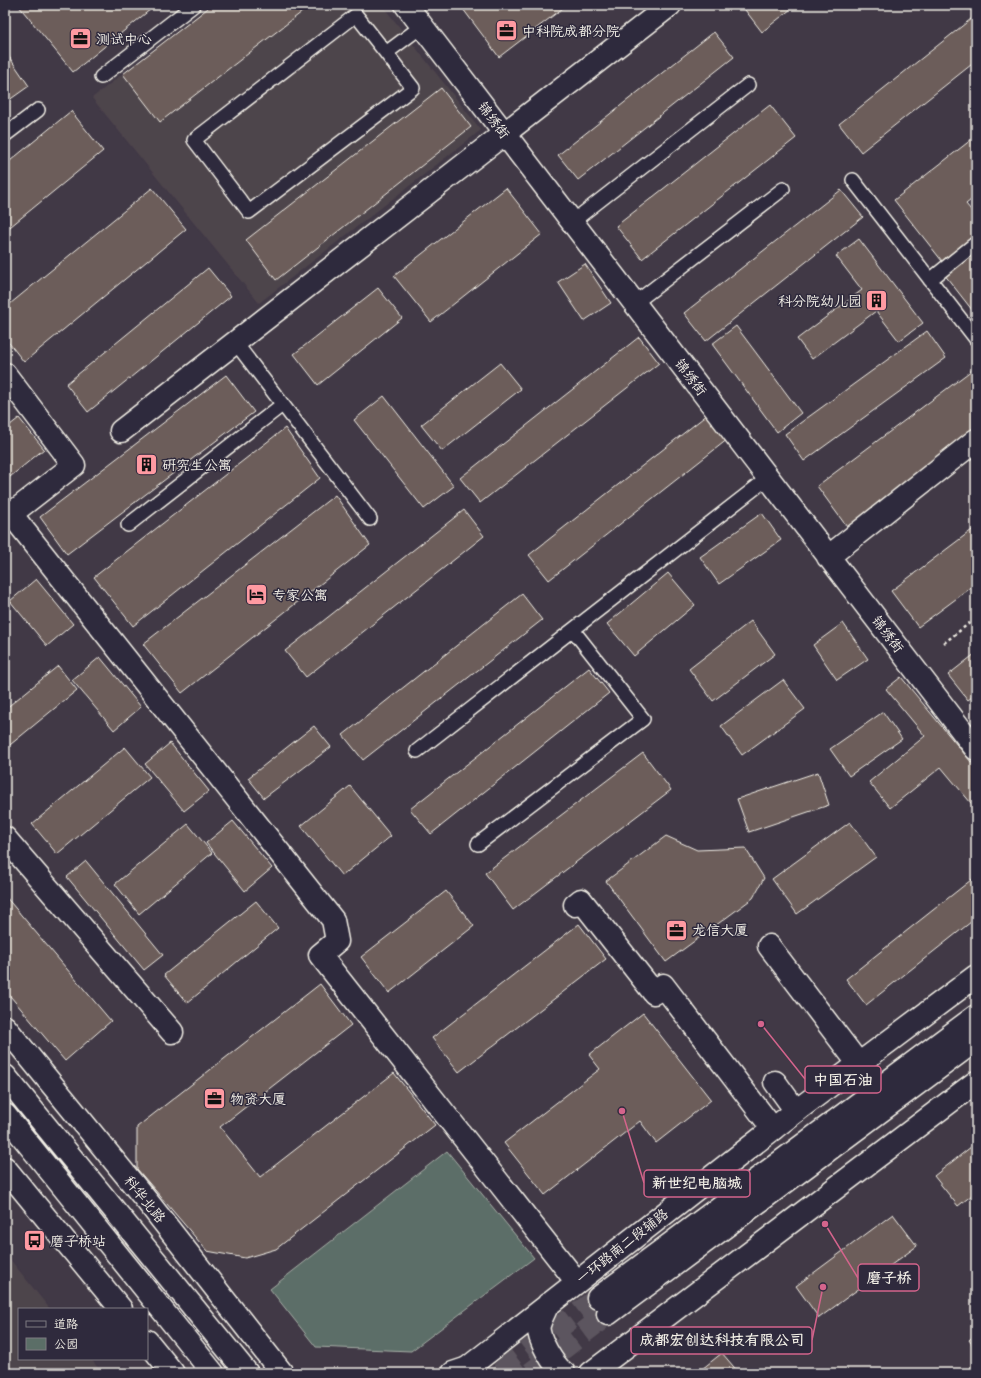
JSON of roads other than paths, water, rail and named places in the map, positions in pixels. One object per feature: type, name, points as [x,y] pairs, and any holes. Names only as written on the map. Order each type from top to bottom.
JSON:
[{"type":"street","name":"锦绣街","points":[[406,5],[976,749]]},
{"type":"street","points":[[121,431],[670,5]]},
{"type":"street","points":[[5,374],[74,465],[11,514],[333,920],[337,941],[320,955],[577,1282]]},
{"type":"street","points":[[828,556],[976,440]]},
{"type":"street","points":[[5,838],[172,1032]]},
{"type":"street","points":[[575,905],[581,900],[654,993],[664,985],[773,1129]]},
{"type":"street","points":[[769,946],[858,1063]]},
{"type":"street","name":"一环路南二段辅路","points":[[460,1372],[858,1063],[976,976]]},
{"type":"street","points":[[976,1016],[603,1306],[976,1040]]},
{"type":"street","name":"科华北路","points":[[5,1026],[147,1201],[282,1373]]},
{"type":"street","points":[[5,1076],[247,1373]]},
{"type":"street","points":[[775,1082],[796,1111]]},
{"type":"street","points":[[591,1373],[976,1082]]},
{"type":"street","points":[[5,1115],[213,1373]]},
{"type":"street","points":[[5,1168],[119,1308]]},
{"type":"street","points":[[548,1304],[539,1326],[544,1349],[559,1370],[564,1373]]},
{"type":"street","points":[[148,1342],[173,1373]]},
{"type":"lane","points":[[101,77],[194,5]]},
{"type":"lane","points":[[356,15],[386,53],[413,88],[249,212],[194,140],[356,15]]},
{"type":"lane","points":[[386,53],[422,26]]},
{"type":"lane","points":[[572,222],[748,85]]},
{"type":"lane","points":[[5,135],[38,110]]},
{"type":"lane","points":[[854,180],[976,339]]},
{"type":"lane","points":[[634,303],[783,189]]},
{"type":"lane","points":[[930,280],[976,243]]},
{"type":"lane","points":[[235,342],[370,519]]},
{"type":"lane","points":[[128,525],[282,405]]},
{"type":"lane","points":[[417,751],[768,478]]},
{"type":"lane","points":[[478,844],[642,719],[573,630]]},
{"type":"tunnel","points":[[501,1373],[598,1298]]},
{"type":"tunnel","points":[[531,1373],[608,1314]]},
{"type":"place","name":"中科院成都分院","points":[[507,31]]},
{"type":"place","name":"测试中心","points":[[80,39]]},
{"type":"place","name":"科分院幼儿园","points":[[877,301]]},
{"type":"place","name":"研究生公寓","points":[[147,465]]},
{"type":"place","name":"专家公寓","points":[[257,595]]},
{"type":"place","name":"龙信大厦","points":[[676,930]]},
{"type":"place","name":"中国石油","points":[[761,1024]]},
{"type":"place","name":"物资大厦","points":[[215,1099]]},
{"type":"place","name":"新世纪电脑城","points":[[622,1111]]},
{"type":"place","name":"磨子桥","points":[[825,1224]]},
{"type":"place","name":"磨子桥站","points":[[34,1241]]},
{"type":"place","name":"成都宏创达科技有限公司","points":[[823,1287]]}]
